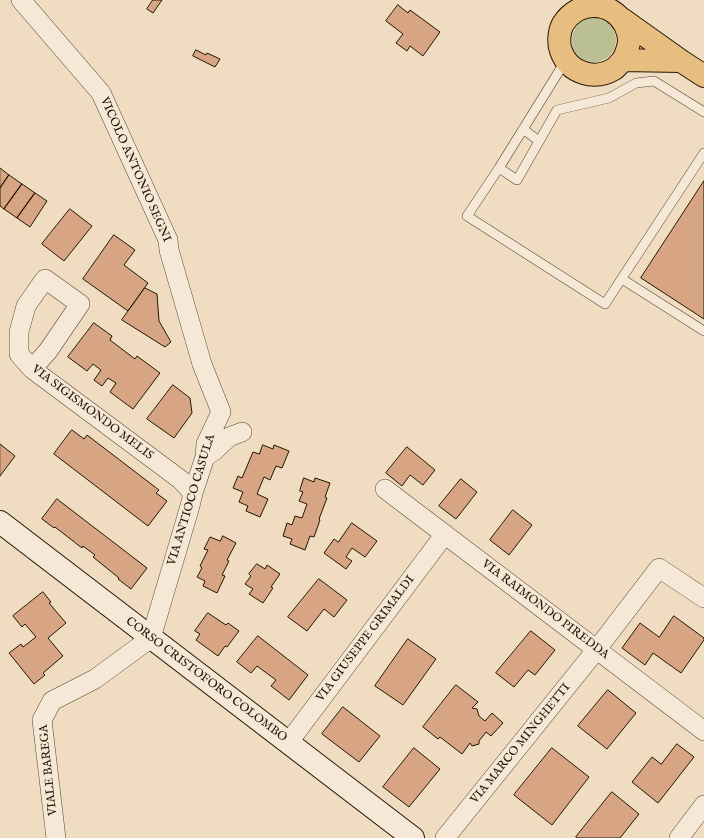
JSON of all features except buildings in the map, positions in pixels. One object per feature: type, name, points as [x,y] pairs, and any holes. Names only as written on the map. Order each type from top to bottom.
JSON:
[{"type":"main road","points":[[622,19],[627,29],[629,40],[628,50],[623,60],[615,68],[605,73],[594,75],[583,73],[573,68],[566,60],[560,50],[559,38],[565,8],[577,10],[595,3],[616,13],[622,19],[682,62],[704,76]]},
{"type":"main road","points":[[623,60],[682,62]]},
{"type":"street","name":"VICOLO ANTONIO SEGNI","points":[[21,0],[101,93],[168,240],[169,250]]},
{"type":"street","name":"VIA ANTIOCO CASULA","points":[[151,638],[193,493],[206,457],[206,444],[221,412],[202,364],[169,250]]},
{"type":"street","name":"VIA SIGISMONDO MELIS","points":[[32,369],[48,351],[80,304],[46,279],[26,306],[19,332],[19,354],[32,369],[181,480],[193,493]]},
{"type":"street","points":[[206,457],[229,437],[242,432]]},
{"type":"street","name":"VIA RAIMONDO PIREDDA","points":[[385,490],[704,731]]},
{"type":"street","name":"CORSO CRISTOFORO COLOMBO","points":[[0,522],[412,838]]},
{"type":"street","name":"VIA GIUSEPPE GRIMALDI","points":[[288,743],[444,534]]},
{"type":"street","name":"VIA MARCO MINGHETTI","points":[[445,838],[597,650],[659,568],[704,598]]},
{"type":"street","name":"VIALE BAREGA","points":[[56,838],[42,720],[52,701],[95,679],[151,638]]},
{"type":"street","points":[[679,838],[704,805]]},
{"type":"lane","points":[[566,60],[499,168],[467,216],[605,304],[704,153]]},
{"type":"lane","points":[[499,168],[517,180],[557,110],[609,98],[636,83],[654,81],[704,112]]},
{"type":"lane","points":[[523,129],[540,141]]},
{"type":"lane","points":[[622,278],[704,331]]},
{"type":"green space","points":[[594,18],[606,22],[612,28],[616,40],[612,52],[606,58],[594,62],[582,58],[576,52],[572,40],[576,28],[582,22]]}]
